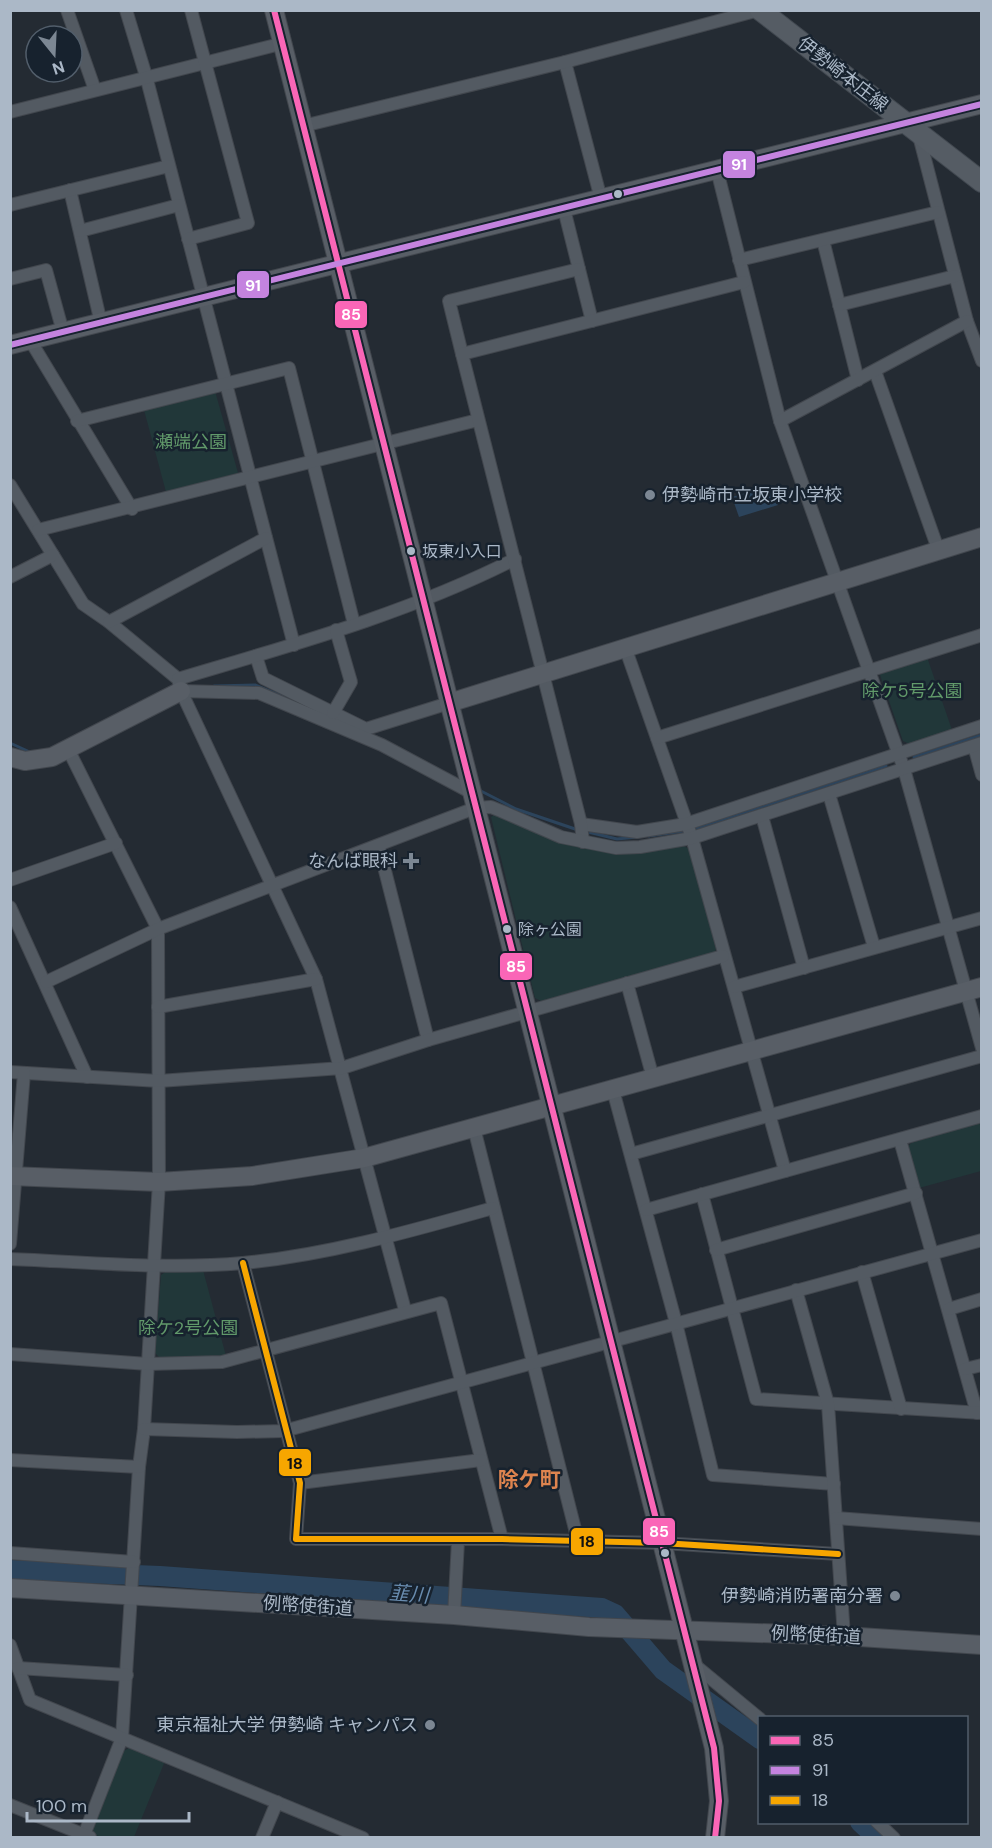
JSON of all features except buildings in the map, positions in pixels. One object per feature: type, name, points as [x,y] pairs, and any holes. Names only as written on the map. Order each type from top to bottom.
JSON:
[{"type":"main road","name":"伊勢崎本庄線","points":[[760,10],[981,182]]},
{"type":"street","points":[[67,10],[94,90]]},
{"type":"street","points":[[126,10],[146,76],[294,645]]},
{"type":"street","points":[[188,239],[248,222],[191,10]]},
{"type":"street","points":[[274,10],[527,1011],[549,1107],[611,1341],[704,1712],[717,1774],[719,1801],[717,1836]]},
{"type":"street","points":[[303,126],[565,62],[760,10]]},
{"type":"street","points":[[10,112],[284,43]]},
{"type":"street","points":[[565,62],[601,199]]},
{"type":"street","points":[[10,345],[717,170],[913,128],[981,104]]},
{"type":"street","points":[[913,128],[967,321],[981,361]]},
{"type":"street","points":[[10,205],[169,166]]},
{"type":"street","points":[[717,170],[780,422],[904,770],[947,928],[973,990],[981,1048]]},
{"type":"street","points":[[70,190],[101,323]]},
{"type":"street","points":[[80,231],[179,205]]},
{"type":"street","points":[[564,209],[592,321]]},
{"type":"street","points":[[739,260],[938,212]]},
{"type":"street","points":[[823,240],[858,380]]},
{"type":"street","points":[[579,269],[449,301],[581,824],[583,842]]},
{"type":"street","points":[[10,279],[46,270],[63,332]]},
{"type":"street","points":[[839,305],[955,276]]},
{"type":"street","points":[[462,354],[744,282]]},
{"type":"street","points":[[780,422],[967,321]]},
{"type":"street","points":[[30,340],[77,421],[132,508]]},
{"type":"street","points":[[77,421],[289,368],[354,624]]},
{"type":"street","points":[[875,370],[938,549]]},
{"type":"street","points":[[38,530],[478,420]]},
{"type":"street","points":[[10,485],[83,604],[109,622],[179,685],[316,979],[342,1068],[405,1310]]},
{"type":"street","points":[[256,656],[263,678],[366,729],[981,537]]},
{"type":"street","points":[[109,622],[266,538]]},
{"type":"street","points":[[10,577],[53,555]]},
{"type":"street","points":[[10,757],[25,761],[52,757],[179,685],[256,656],[422,600],[469,582],[515,559]]},
{"type":"street","points":[[333,713],[351,682],[336,630]]},
{"type":"street","points":[[657,738],[981,635]]},
{"type":"street","points":[[624,647],[692,838],[785,1172]]},
{"type":"street","points":[[179,685],[259,693],[382,745],[474,800],[561,837],[616,848],[640,847],[692,838],[977,745],[981,775]]},
{"type":"street","points":[[581,824],[637,832],[686,824],[981,726]]},
{"type":"street","points":[[10,1805],[87,1836],[122,1738],[159,1182],[158,929],[68,749]]},
{"type":"street","points":[[829,794],[874,948]]},
{"type":"street","points":[[46,982],[158,929],[379,847],[474,800]]},
{"type":"street","points":[[762,816],[804,968]]},
{"type":"street","points":[[10,880],[116,843]]},
{"type":"street","points":[[379,847],[428,1040]]},
{"type":"street","points":[[10,907],[46,982],[87,1077]]},
{"type":"street","points":[[734,987],[981,918]]},
{"type":"street","points":[[10,1072],[159,1081],[342,1068],[428,1040],[723,956]]},
{"type":"street","points":[[158,1007],[316,979]]},
{"type":"street","points":[[627,983],[653,1078]]},
{"type":"street","points":[[13,1176],[159,1182],[252,1176],[364,1158],[973,990]]},
{"type":"street","points":[[631,1154],[981,1056]]},
{"type":"street","points":[[10,1244],[13,1176],[24,1073]]},
{"type":"street","points":[[613,1090],[676,1323],[713,1475],[834,1484]]},
{"type":"street","points":[[646,1210],[981,1116]]},
{"type":"street","points":[[474,1128],[494,1203],[492,1208],[578,1540]]},
{"type":"street","points":[[702,1194],[756,1399],[979,1413],[900,1140]]},
{"type":"street","points":[[716,1250],[916,1193]]},
{"type":"street","points":[[10,1259],[154,1265],[243,1263],[386,1239],[492,1208]]},
{"type":"street","points":[[144,1429],[284,1431],[981,1240]]},
{"type":"street","points":[[243,1263],[284,1431],[300,1483],[296,1539],[578,1540],[838,1554]]},
{"type":"street","points":[[862,1272],[901,1409]]},
{"type":"street","points":[[795,1290],[828,1404],[844,1636]]},
{"type":"street","points":[[949,1309],[981,1299]]},
{"type":"street","points":[[10,1354],[147,1364],[222,1362],[405,1310],[441,1303],[502,1539]]},
{"type":"street","points":[[965,1369],[981,1365]]},
{"type":"street","points":[[10,1460],[139,1467]]},
{"type":"street","points":[[300,1483],[481,1460]]},
{"type":"street","points":[[836,1518],[981,1529]]},
{"type":"street","points":[[454,1615],[458,1541]]},
{"type":"street","points":[[10,1553],[134,1562]]},
{"type":"street","name":"例幣使街道","points":[[10,1588],[132,1593],[606,1628],[844,1636],[981,1645]]},
{"type":"street","points":[[10,1645],[30,1700],[363,1838]]},
{"type":"street","points":[[691,1662],[758,1718]]},
{"type":"street","points":[[18,1668],[127,1675]]},
{"type":"street","points":[[262,1838],[276,1802]]},
{"type":"street","points":[[879,1824],[894,1838]]},
{"type":"green space","name":"瀬端公園","points":[[215,391],[238,473],[166,492],[144,410]]},
{"type":"green space","name":"除ケ5号公園","points":[[927,657],[952,730],[910,744],[903,741],[880,675],[883,670]]},
{"type":"green space","points":[[497,813],[633,852],[684,846],[689,849],[716,949],[714,954],[541,1001],[535,998],[491,817]]},
{"type":"green space","points":[[981,1122],[981,1171],[919,1188],[908,1147],[911,1143]]},
{"type":"green space","name":"除ケ2号公園","points":[[203,1270],[226,1356],[161,1359],[155,1353],[161,1275],[167,1271]]},
{"type":"green space","points":[[129,1748],[165,1761],[134,1837],[95,1835],[92,1829],[122,1752]]},
{"type":"water","points":[[772,485],[778,505],[739,517],[732,497]]},
{"type":"waterway","points":[[214,686],[255,685],[306,706]]},
{"type":"waterway","points":[[914,757],[982,735]]},
{"type":"waterway","points":[[10,743],[32,753]]},
{"type":"waterway","points":[[694,829],[886,766]]},
{"type":"waterway","points":[[479,790],[516,809],[578,830]]},
{"type":"waterway","points":[[584,831],[617,839],[637,837]]},
{"type":"waterway","points":[[649,836],[684,831]]},
{"type":"waterway","name":"韮川","points":[[10,1570],[160,1576],[602,1608],[615,1614],[663,1670],[758,1738]]},
{"type":"waterway","name":"韮川","points":[[862,1824],[877,1838]]},
{"type":"transit line","name":"85","points":[[274,10],[714,1748],[719,1801],[715,1838]]},
{"type":"transit line","name":"91","points":[[10,345],[982,104]]},
{"type":"transit line","name":"18","points":[[243,1263],[300,1483],[296,1539],[502,1539],[662,1543],[838,1554]]},
{"type":"place","name":"伊勢崎市立坂東小学校","points":[[650,495]]},
{"type":"place","name":"坂東小入口","points":[[411,551]]},
{"type":"place","name":"なんば眼科","points":[[411,861]]},
{"type":"place","name":"除ヶ公園","points":[[507,929]]},
{"type":"place","name":"伊勢崎消防署南分署","points":[[895,1596]]},
{"type":"place","name":"東京福祉大学 伊勢崎 キャンパス","points":[[430,1725]]},
{"type":"district","name":"除ケ町","points":[[529,1480]]}]
